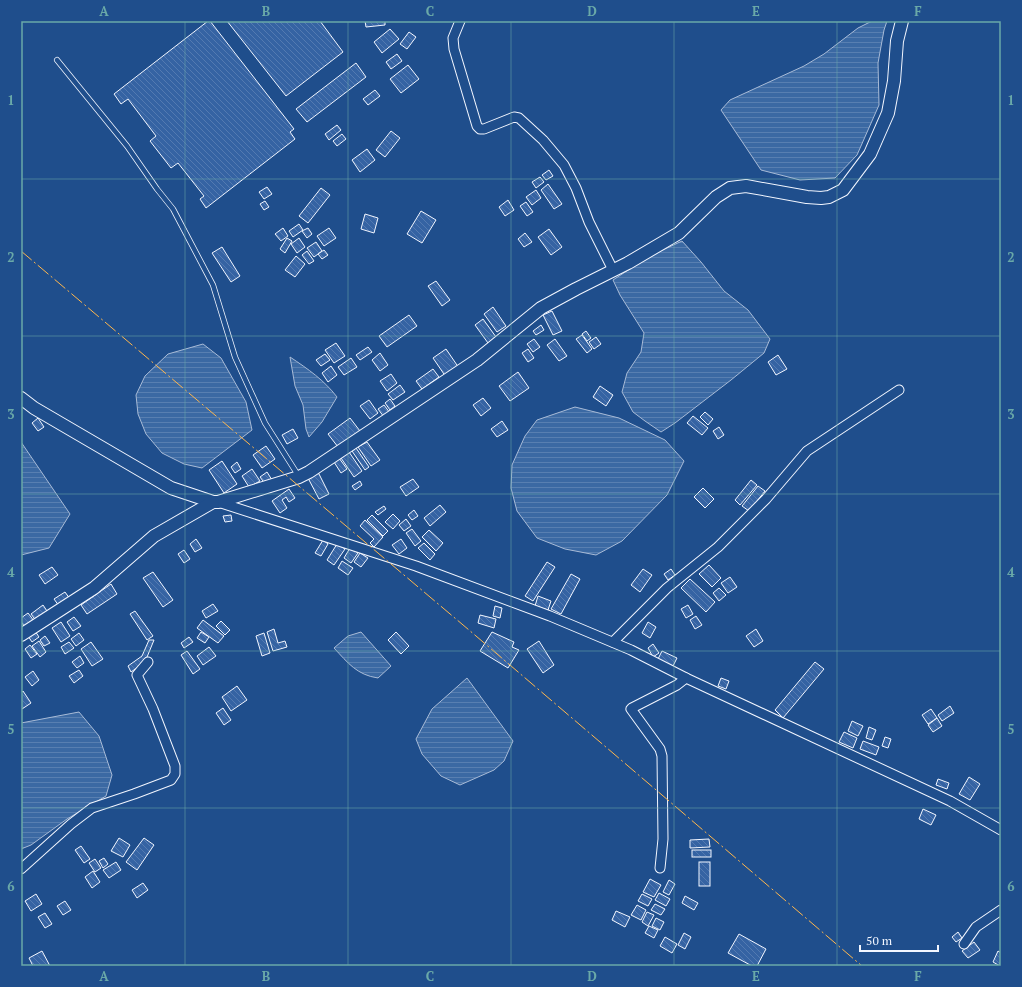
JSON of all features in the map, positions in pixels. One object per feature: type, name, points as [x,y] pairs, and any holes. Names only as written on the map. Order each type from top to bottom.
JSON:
[{"type":"street","points":[[460,21],[453,38],[454,49],[477,126],[480,130],[514,117],[519,118],[543,140],[564,165],[576,188],[589,222],[613,270]]},
{"type":"street","points":[[21,635],[94,588],[154,536],[215,502],[299,477],[309,472],[478,360],[541,308],[628,263],[679,233],[716,197],[730,188],[746,186],[820,198],[829,197],[843,190],[870,154],[888,114],[894,81],[897,41],[902,21]]},
{"type":"street","points":[[613,642],[667,588],[718,547],[766,499],[807,451],[899,390]]},
{"type":"street","points":[[21,398],[34,408],[171,488],[416,566],[550,616],[631,650],[686,678],[950,801],[1001,830]]},
{"type":"street","points":[[21,869],[71,824],[92,808],[171,780],[175,774],[175,766],[138,675],[148,662]]},
{"type":"street","points":[[660,868],[663,839],[662,756],[660,750],[631,710],[632,708],[677,685],[686,678]]},
{"type":"street","points":[[964,944],[976,927],[1001,910]]},
{"type":"lane","points":[[56,60],[127,146],[173,209],[213,285],[235,356],[265,423],[299,477]]},
{"type":"water","points":[[872,21],[887,21],[878,63],[879,105],[857,155],[835,178],[800,180],[761,170],[721,110],[730,100],[804,66],[824,54],[858,28]]},
{"type":"water","points":[[682,241],[724,291],[748,310],[770,339],[764,353],[675,423],[661,432],[633,412],[622,392],[627,373],[641,352],[644,333],[620,295],[613,280],[648,257]]},
{"type":"water","points":[[203,344],[221,358],[246,402],[252,430],[202,468],[184,464],[162,453],[146,434],[138,414],[136,395],[145,376],[168,354]]},
{"type":"water","points":[[290,357],[321,380],[337,397],[322,422],[309,437],[306,429],[303,405],[295,386]]},
{"type":"water","points":[[575,407],[619,418],[665,440],[684,461],[667,495],[622,541],[596,555],[565,549],[537,538],[517,511],[511,488],[512,465],[525,436],[537,420]]},
{"type":"water","points":[[21,442],[70,514],[49,548],[21,555]]},
{"type":"water","points":[[361,632],[391,666],[378,678],[364,674],[353,668],[334,648],[348,636]]},
{"type":"water","points":[[467,678],[513,741],[504,761],[494,770],[460,785],[441,776],[422,754],[416,739],[432,709]]},
{"type":"water","points":[[79,712],[99,736],[112,775],[106,796],[67,819],[31,845],[21,849],[21,723]]},
{"type":"building","points":[[208,21],[210,21],[294,129],[290,132],[295,139],[206,208],[200,199],[204,196],[178,163],[171,168],[150,141],[156,136],[128,99],[121,104],[114,94]]},
{"type":"building","points":[[227,21],[320,21],[343,52],[286,96]]},
{"type":"building","points":[[365,21],[385,21],[385,25],[366,27]]},
{"type":"building","points":[[390,29],[399,39],[382,53],[374,42]]},
{"type":"building","points":[[409,32],[416,37],[407,49],[400,44]]},
{"type":"building","points":[[397,54],[402,61],[391,69],[386,62]]},
{"type":"building","points":[[356,63],[366,77],[307,122],[296,109]]},
{"type":"building","points":[[408,65],[419,79],[401,93],[390,79]]},
{"type":"building","points":[[375,90],[380,96],[368,105],[363,99]]},
{"type":"building","points":[[337,125],[341,130],[329,140],[325,134]]},
{"type":"building","points":[[391,131],[400,138],[385,157],[376,150]]},
{"type":"building","points":[[342,134],[346,139],[337,146],[333,141]]},
{"type":"building","points":[[367,149],[375,160],[360,172],[352,160]]},
{"type":"building","points":[[549,170],[553,176],[546,180],[542,175]]},
{"type":"building","points":[[540,177],[544,182],[536,188],[532,182]]},
{"type":"building","points":[[548,184],[562,204],[554,209],[541,190]]},
{"type":"building","points":[[267,187],[272,194],[264,199],[259,192]]},
{"type":"building","points":[[321,188],[330,195],[308,223],[299,216]]},
{"type":"building","points":[[536,190],[541,198],[532,205],[526,197]]},
{"type":"building","points":[[508,200],[514,210],[505,216],[499,207]]},
{"type":"building","points":[[265,201],[269,207],[264,210],[260,204]]},
{"type":"building","points":[[526,202],[533,212],[527,216],[520,206]]},
{"type":"building","points":[[421,211],[436,220],[422,243],[407,234]]},
{"type":"building","points":[[365,214],[378,218],[374,233],[361,229]]},
{"type":"building","points":[[299,224],[303,230],[293,237],[289,231]]},
{"type":"building","points":[[283,228],[288,236],[281,241],[275,234]]},
{"type":"building","points":[[308,228],[312,234],[307,238],[302,231]]},
{"type":"building","points":[[329,228],[336,238],[324,246],[317,236]]},
{"type":"building","points":[[549,229],[562,247],[551,255],[538,237]]},
{"type":"building","points":[[525,233],[532,242],[524,247],[518,239]]},
{"type":"building","points":[[287,238],[292,241],[285,253],[280,249]]},
{"type":"building","points":[[299,238],[305,247],[297,253],[291,244]]},
{"type":"building","points":[[316,242],[322,251],[314,257],[307,248]]},
{"type":"building","points":[[222,247],[240,276],[231,282],[212,253]]},
{"type":"building","points":[[324,250],[328,255],[322,259],[318,254]]},
{"type":"building","points":[[307,251],[314,261],[309,264],[302,255]]},
{"type":"building","points":[[296,256],[305,264],[295,277],[285,270]]},
{"type":"building","points":[[436,281],[450,300],[442,306],[428,286]]},
{"type":"building","points":[[493,307],[506,326],[497,332],[484,314]]},
{"type":"building","points":[[552,311],[562,331],[553,335],[543,315]]},
{"type":"building","points":[[409,315],[417,326],[387,347],[379,336]]},
{"type":"building","points":[[483,319],[496,337],[488,343],[475,325]]},
{"type":"building","points":[[541,325],[544,330],[536,335],[533,331]]},
{"type":"building","points":[[586,331],[591,338],[587,341],[582,334]]},
{"type":"building","points":[[582,335],[592,349],[587,353],[576,339]]},
{"type":"building","points":[[596,337],[601,344],[594,349],[589,342]]},
{"type":"building","points":[[534,339],[540,347],[533,352],[527,344]]},
{"type":"building","points":[[555,339],[567,356],[559,361],[547,345]]},
{"type":"building","points":[[336,343],[345,356],[334,363],[325,350]]},
{"type":"building","points":[[368,347],[372,352],[360,360],[356,355]]},
{"type":"building","points":[[446,349],[459,368],[446,377],[433,358]]},
{"type":"building","points":[[528,349],[534,358],[528,362],[522,353]]},
{"type":"building","points":[[380,353],[388,365],[380,371],[372,360]]},
{"type":"building","points":[[325,354],[330,360],[321,366],[316,360]]},
{"type":"building","points":[[778,355],[787,369],[776,375],[768,362]]},
{"type":"building","points":[[351,358],[357,367],[344,375],[338,367]]},
{"type":"building","points":[[331,366],[337,375],[328,382],[322,373]]},
{"type":"building","points":[[433,369],[439,377],[422,389],[416,381]]},
{"type":"building","points":[[518,372],[529,388],[510,401],[499,386]]},
{"type":"building","points":[[391,374],[397,383],[387,391],[380,381]]},
{"type":"building","points":[[400,385],[405,392],[393,400],[388,394]]},
{"type":"building","points":[[600,386],[613,395],[606,406],[593,397]]},
{"type":"building","points":[[483,398],[491,408],[481,416],[473,405]]},
{"type":"building","points":[[390,399],[395,406],[390,410],[385,403]]},
{"type":"building","points":[[369,400],[378,413],[370,419],[360,406]]},
{"type":"building","points":[[384,405],[390,413],[384,417],[378,409]]},
{"type":"building","points":[[705,412],[713,419],[708,425],[700,417]]},
{"type":"building","points":[[693,416],[708,428],[702,435],[687,423]]},
{"type":"building","points":[[38,418],[44,427],[38,431],[32,423]]},
{"type":"building","points":[[350,418],[360,431],[338,447],[328,434]]},
{"type":"building","points":[[502,421],[508,430],[497,437],[491,429]]},
{"type":"building","points":[[719,427],[724,435],[718,439],[713,431]]},
{"type":"building","points":[[293,429],[298,438],[287,444],[282,435]]},
{"type":"building","points":[[367,442],[380,460],[371,466],[358,447]]},
{"type":"building","points":[[266,446],[275,459],[262,468],[253,455]]},
{"type":"building","points":[[356,448],[369,467],[365,470],[352,451]]},
{"type":"building","points":[[349,452],[362,471],[354,477],[341,458]]},
{"type":"building","points":[[339,458],[347,469],[341,473],[334,462]]},
{"type":"building","points":[[222,461],[237,484],[224,493],[209,470]]},
{"type":"building","points":[[237,462],[241,469],[235,473],[231,467]]},
{"type":"building","points":[[252,469],[260,481],[249,487],[242,476]]},
{"type":"building","points":[[267,472],[272,480],[266,485],[260,477]]},
{"type":"building","points":[[318,472],[329,494],[319,499],[308,478]]},
{"type":"building","points":[[413,479],[419,487],[406,496],[400,487]]},
{"type":"building","points":[[751,480],[757,485],[740,505],[735,500]]},
{"type":"building","points":[[360,481],[362,485],[355,490],[352,486]]},
{"type":"building","points":[[758,486],[765,491],[749,511],[742,506]]},
{"type":"building","points":[[703,488],[714,499],[705,508],[694,497]]},
{"type":"building","points":[[289,489],[295,498],[289,502],[286,497],[282,500],[287,508],[280,513],[272,501]]},
{"type":"building","points":[[440,505],[446,512],[430,526],[424,518]]},
{"type":"building","points":[[384,506],[386,509],[378,515],[375,512]]},
{"type":"building","points":[[414,510],[418,516],[412,520],[408,515]]},
{"type":"building","points":[[393,514],[400,521],[393,529],[385,522]]},
{"type":"building","points":[[231,515],[232,521],[225,522],[223,516]]},
{"type":"building","points":[[372,515],[388,531],[383,536],[367,520]]},
{"type":"building","points":[[406,519],[411,526],[404,531],[399,525]]},
{"type":"building","points":[[365,520],[383,537],[374,547],[370,543],[374,539],[360,526]]},
{"type":"building","points":[[412,529],[421,541],[415,546],[406,533]]},
{"type":"building","points":[[429,530],[443,543],[436,551],[422,537]]},
{"type":"building","points":[[196,539],[202,548],[195,552],[190,544]]},
{"type":"building","points":[[401,539],[407,548],[399,554],[392,545]]},
{"type":"building","points":[[323,540],[328,544],[321,556],[315,553]]},
{"type":"building","points":[[424,543],[435,554],[430,560],[418,548]]},
{"type":"building","points":[[337,544],[345,549],[334,565],[327,560]]},
{"type":"building","points":[[350,548],[358,553],[351,563],[344,558]]},
{"type":"building","points":[[184,550],[190,559],[184,563],[178,554]]},
{"type":"building","points":[[360,553],[368,558],[361,567],[354,562]]},
{"type":"building","points":[[342,561],[353,568],[348,575],[338,568]]},
{"type":"building","points":[[547,562],[555,567],[533,601],[525,596]]},
{"type":"building","points":[[709,565],[721,578],[712,587],[699,574]]},
{"type":"building","points":[[52,567],[58,575],[45,584],[39,575]]},
{"type":"building","points":[[643,569],[652,575],[640,592],[631,585]]},
{"type":"building","points":[[671,569],[675,575],[668,580],[664,574]]},
{"type":"building","points":[[153,572],[173,600],[163,607],[143,578]]},
{"type":"building","points":[[571,574],[580,579],[561,614],[551,609]]},
{"type":"building","points":[[730,577],[737,587],[728,593],[721,583]]},
{"type":"building","points":[[690,579],[715,602],[706,612],[681,588]]},
{"type":"building","points":[[111,584],[117,594],[87,614],[81,605]]},
{"type":"building","points":[[719,588],[726,595],[719,601],[713,593]]},
{"type":"building","points":[[65,592],[70,599],[59,606],[54,599]]},
{"type":"building","points":[[538,596],[551,601],[548,610],[535,606]]},
{"type":"building","points":[[213,604],[218,611],[206,618],[202,611]]},
{"type":"building","points":[[43,605],[49,614],[37,622],[31,614]]},
{"type":"building","points":[[688,605],[693,614],[686,618],[681,609]]},
{"type":"building","points":[[495,606],[502,608],[500,618],[493,616]]},
{"type":"building","points":[[135,611],[153,636],[147,640],[130,614]]},
{"type":"building","points":[[28,613],[34,621],[25,627],[21,622],[21,618]]},
{"type":"building","points":[[480,615],[496,619],[494,628],[478,623]]},
{"type":"building","points":[[696,616],[702,625],[695,629],[690,620]]},
{"type":"building","points":[[74,617],[81,626],[73,631],[67,622]]},
{"type":"building","points":[[203,620],[224,636],[218,643],[197,628]]},
{"type":"building","points":[[221,621],[230,630],[225,635],[216,626]]},
{"type":"building","points":[[61,622],[70,636],[61,642],[52,628]]},
{"type":"building","points":[[648,622],[656,627],[650,638],[642,633]]},
{"type":"building","points":[[33,628],[39,637],[32,642],[26,633]]},
{"type":"building","points":[[274,629],[278,643],[285,641],[287,647],[273,651],[267,632]]},
{"type":"building","points":[[756,629],[763,641],[754,647],[746,636]]},
{"type":"building","points":[[201,632],[209,637],[205,643],[197,638]]},
{"type":"building","points":[[396,632],[409,646],[401,654],[388,640]]},
{"type":"building","points":[[492,632],[514,642],[512,647],[519,650],[508,668],[480,651]]},
{"type":"building","points":[[79,633],[84,640],[76,646],[71,639]]},
{"type":"building","points":[[264,633],[270,653],[262,656],[256,636]]},
{"type":"building","points":[[45,636],[50,643],[44,646],[40,640]]},
{"type":"building","points":[[189,637],[193,642],[184,648],[181,643]]},
{"type":"building","points":[[149,640],[154,640],[145,662],[131,672],[128,666],[142,656]]},
{"type":"building","points":[[39,641],[46,652],[40,657],[32,646]]},
{"type":"building","points":[[539,641],[554,665],[543,673],[527,649]]},
{"type":"building","points":[[69,642],[74,648],[65,654],[61,647]]},
{"type":"building","points":[[91,642],[103,659],[92,666],[81,649]]},
{"type":"building","points":[[653,644],[659,653],[653,657],[648,648]]},
{"type":"building","points":[[30,645],[37,654],[31,658],[25,649]]},
{"type":"building","points":[[209,647],[216,656],[203,665],[197,656]]},
{"type":"building","points":[[187,651],[200,669],[193,674],[181,655]]},
{"type":"building","points":[[662,651],[677,658],[673,666],[658,659]]},
{"type":"building","points":[[80,656],[84,663],[77,668],[72,662]]},
{"type":"building","points":[[815,662],[824,669],[783,718],[775,710]]},
{"type":"building","points":[[79,670],[83,676],[74,683],[69,676]]},
{"type":"building","points":[[33,671],[39,680],[32,686],[25,677]]},
{"type":"building","points":[[721,678],[729,681],[726,689],[718,686]]},
{"type":"building","points":[[237,686],[247,700],[231,711],[222,697]]},
{"type":"building","points":[[23,691],[31,703],[22,709],[21,693]]},
{"type":"building","points":[[950,706],[954,713],[942,721],[938,715]]},
{"type":"building","points":[[223,708],[231,720],[224,725],[216,713]]},
{"type":"building","points":[[931,709],[937,718],[928,724],[922,715]]},
{"type":"building","points":[[937,718],[942,726],[933,732],[928,725]]},
{"type":"building","points":[[852,721],[863,726],[858,736],[848,731]]},
{"type":"building","points":[[869,727],[876,730],[872,740],[866,738]]},
{"type":"building","points":[[844,732],[857,738],[853,748],[839,742]]},
{"type":"building","points":[[885,737],[891,739],[888,748],[882,746]]},
{"type":"building","points":[[863,741],[879,747],[876,755],[860,749]]},
{"type":"building","points":[[969,777],[980,784],[970,800],[959,794]]},
{"type":"building","points":[[938,779],[949,783],[947,789],[936,785]]},
{"type":"building","points":[[923,809],[936,815],[931,825],[919,819]]},
{"type":"building","points":[[119,838],[130,845],[123,857],[111,851]]},
{"type":"building","points":[[144,838],[154,845],[137,870],[126,862]]},
{"type":"building","points":[[709,839],[710,847],[690,848],[690,840]]},
{"type":"building","points":[[81,846],[90,859],[84,863],[75,850]]},
{"type":"building","points":[[692,850],[711,850],[711,857],[692,857]]},
{"type":"building","points":[[104,858],[108,864],[103,868],[99,861]]},
{"type":"building","points":[[95,859],[101,868],[95,872],[89,863]]},
{"type":"building","points":[[116,862],[121,870],[109,878],[103,870]]},
{"type":"building","points":[[699,862],[710,862],[710,886],[699,886]]},
{"type":"building","points":[[93,871],[100,882],[92,888],[85,877]]},
{"type":"building","points":[[650,879],[661,885],[654,897],[643,892]]},
{"type":"building","points":[[669,880],[675,884],[669,895],[663,892]]},
{"type":"building","points":[[143,883],[148,890],[137,898],[132,890]]},
{"type":"building","points":[[659,893],[670,899],[666,906],[655,900]]},
{"type":"building","points":[[36,894],[42,904],[31,911],[25,901]]},
{"type":"building","points":[[642,894],[652,899],[648,906],[638,901]]},
{"type":"building","points":[[685,896],[698,903],[694,910],[682,903]]},
{"type":"building","points":[[65,901],[71,910],[63,915],[57,906]]},
{"type":"building","points":[[655,904],[665,909],[661,915],[651,910]]},
{"type":"building","points":[[637,905],[646,910],[641,920],[631,915]]},
{"type":"building","points":[[616,911],[630,917],[625,927],[612,920]]},
{"type":"building","points":[[647,912],[654,915],[648,926],[642,922]]},
{"type":"building","points":[[45,913],[52,924],[45,928],[38,917]]},
{"type":"building","points":[[656,918],[664,922],[660,930],[652,926]]},
{"type":"building","points":[[649,926],[658,930],[654,938],[645,933]]},
{"type":"building","points":[[958,932],[962,938],[956,942],[952,937]]},
{"type":"building","points":[[684,933],[691,937],[685,949],[678,945]]},
{"type":"building","points":[[739,934],[766,949],[757,966],[752,966],[728,953]]},
{"type":"building","points":[[665,937],[677,944],[672,953],[660,946]]},
{"type":"building","points":[[974,942],[980,950],[968,958],[962,951]]},
{"type":"building","points":[[42,951],[50,966],[33,966],[29,958]]},
{"type":"building","points":[[998,951],[1001,953],[1000,966],[993,962]]},
{"type":"power","points":[[21,251],[469,630],[862,966]]}]
